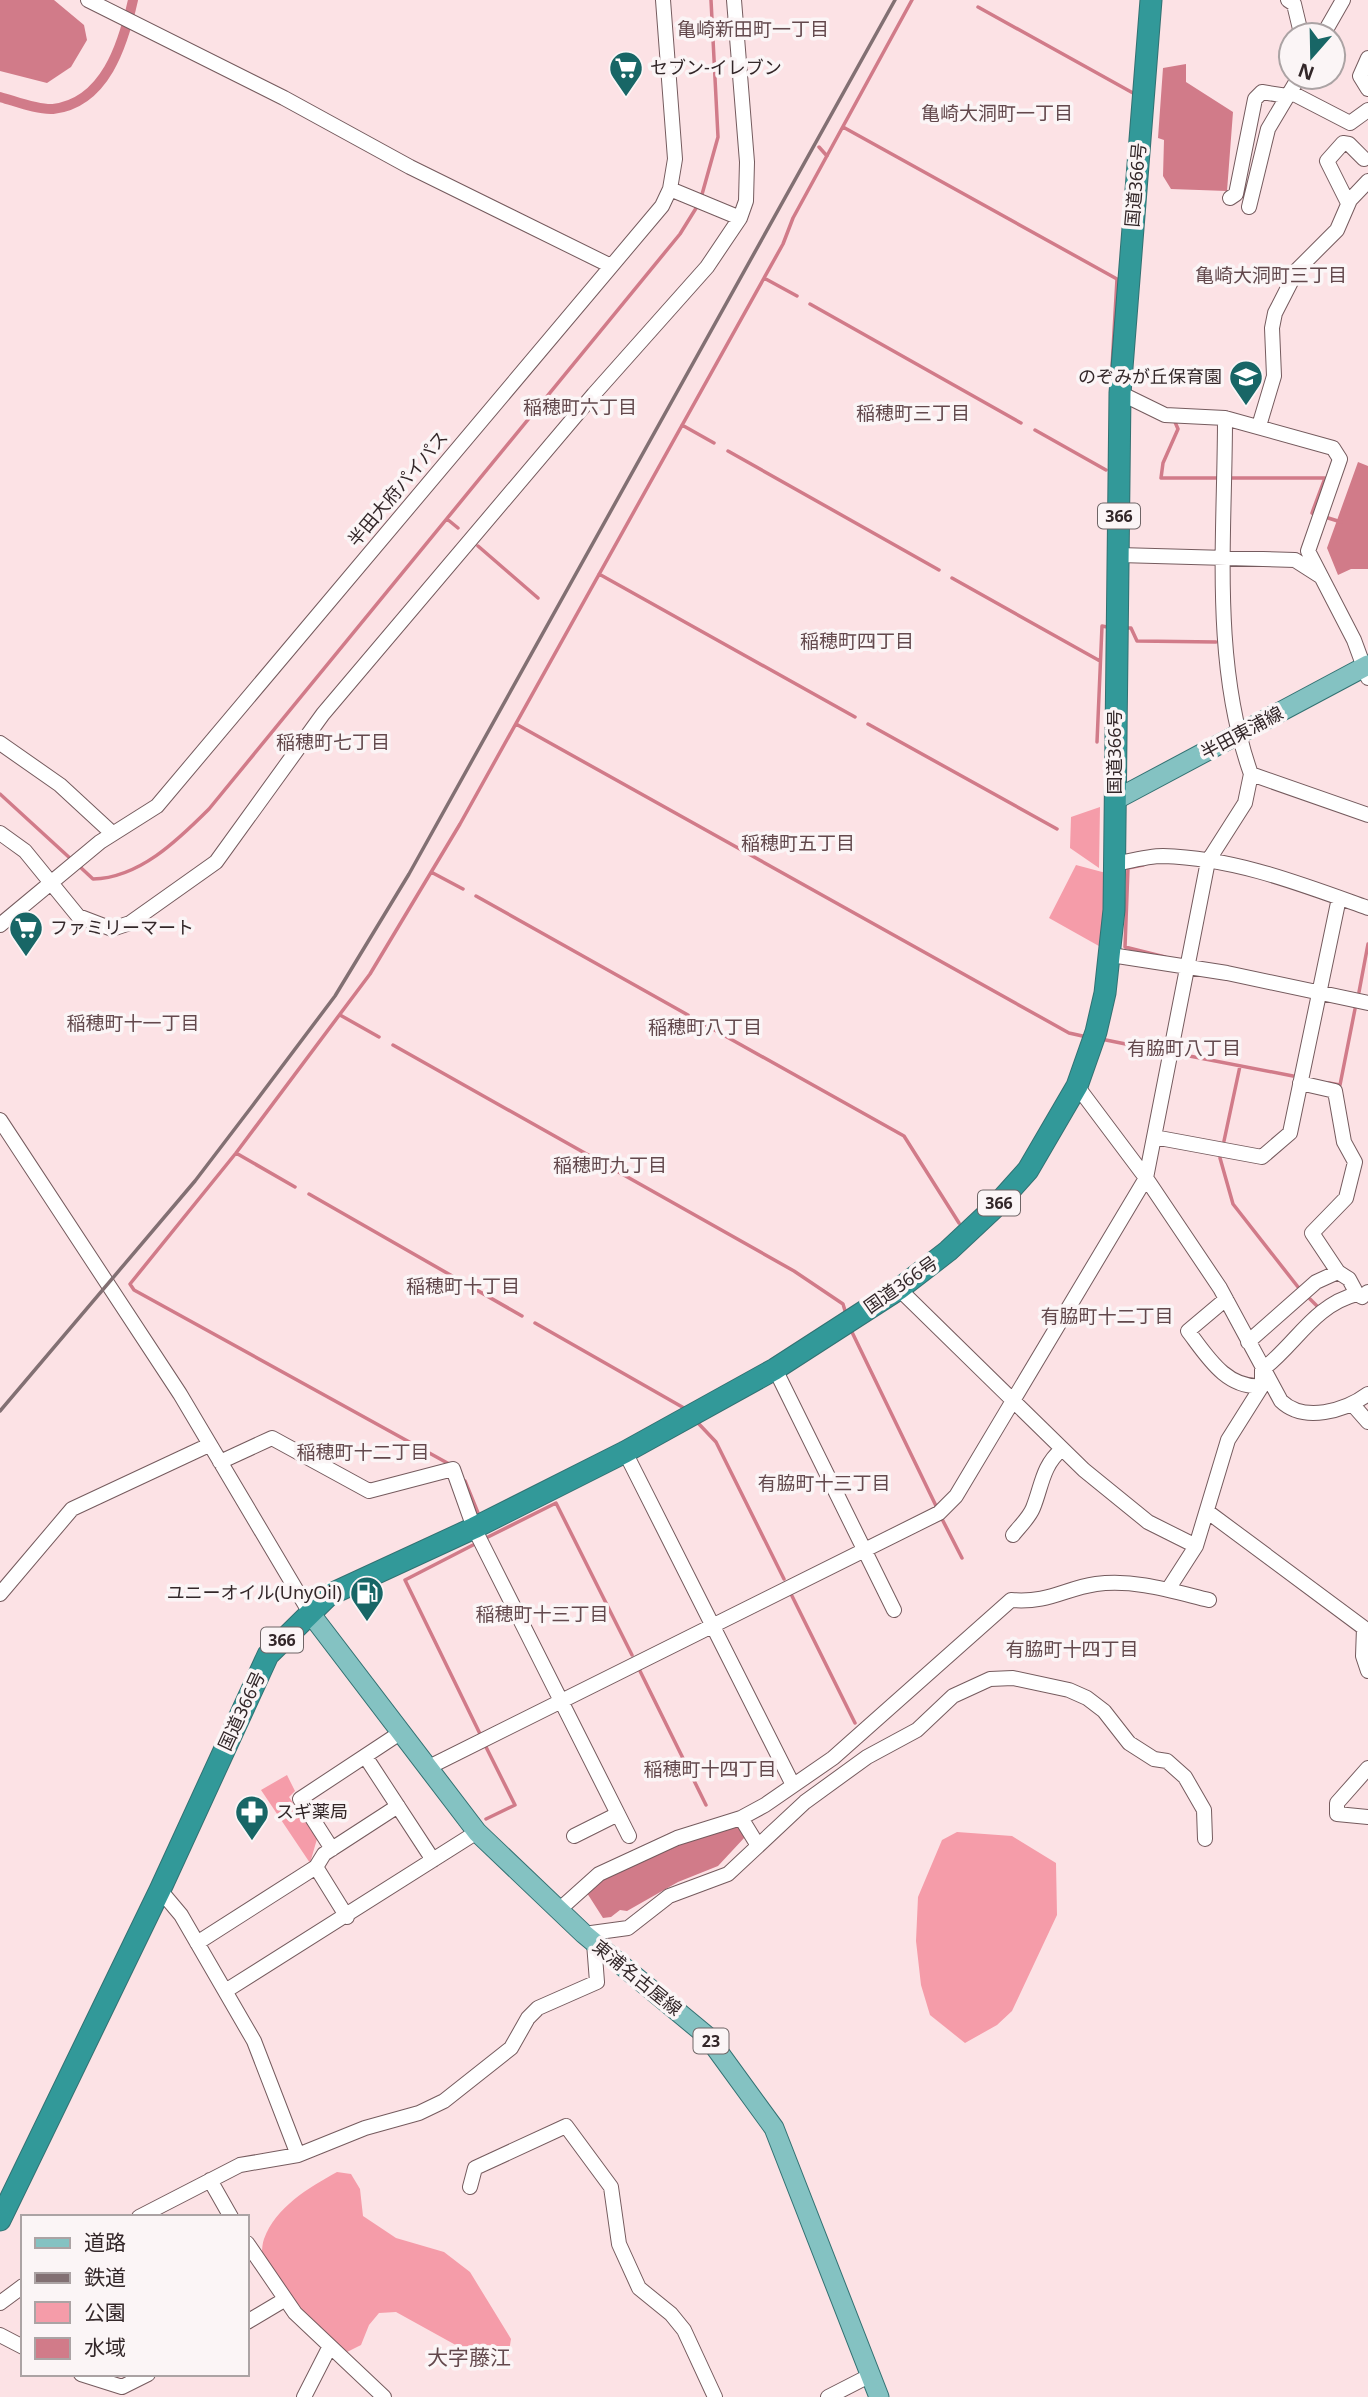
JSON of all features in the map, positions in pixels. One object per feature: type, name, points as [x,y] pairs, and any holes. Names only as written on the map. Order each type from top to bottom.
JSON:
[{"type":"highway","name":"国道366号","points":[[0,2220],[160,1890],[268,1655],[329,1595],[474,1528],[625,1452],[775,1369],[899,1289],[948,1251],[1012,1189],[1048,1139],[1077,1086],[1094,1038],[1111,955],[1115,864],[1120,393],[1151,0]]},
{"type":"main road","name":"半田東浦線","points":[[1115,800],[1366,671]]},
{"type":"main road","name":"東浦名古屋線","points":[[310,1613],[477,1832],[589,1938],[707,2036],[774,2128],[879,2397]]},
{"type":"street","name":"半田大府パイパス","points":[[0,925],[106,838],[157,806],[675,191],[663,0]]},
{"type":"street","points":[[0,833],[25,850],[52,880],[78,916],[112,929],[130,923],[216,862],[324,714],[594,394],[707,267],[740,218],[746,201],[747,162],[734,0]]},
{"type":"street","points":[[1288,0],[1294,4],[1298,21]]},
{"type":"street","points":[[1331,21],[1343,0]]},
{"type":"street","points":[[91,3],[171,41],[410,167],[611,266]]},
{"type":"street","points":[[1368,58],[1360,76],[1368,89]]},
{"type":"street","points":[[1249,207],[1268,129],[1291,91]]},
{"type":"street","points":[[1230,198],[1236,194],[1255,99],[1262,92],[1289,94],[1350,123],[1368,110]]},
{"type":"street","points":[[1348,202],[1327,161],[1343,143],[1349,144],[1367,160]]},
{"type":"street","points":[[1259,426],[1274,376],[1272,328],[1275,313],[1297,270],[1338,230],[1348,202],[1368,181]]},
{"type":"street","points":[[675,191],[740,218]]},
{"type":"street","points":[[1120,393],[1165,415],[1225,418],[1333,448],[1340,458],[1308,551],[1354,640],[1366,671]]},
{"type":"street","points":[[427,1768],[939,1513],[956,1496],[1016,1400],[1146,1178],[1207,865],[1245,803],[1251,774],[1240,734],[1227,664],[1223,559],[1225,418]]},
{"type":"street","points":[[1119,555],[1295,560],[1322,577]]},
{"type":"street","points":[[0,743],[61,785],[106,838]]},
{"type":"street","points":[[1251,774],[1368,815]]},
{"type":"street","points":[[1115,864],[1161,856],[1281,876],[1338,902],[1368,908]]},
{"type":"street","points":[[1154,1137],[1262,1157],[1290,1133],[1338,902]]},
{"type":"street","points":[[1111,955],[1187,966],[1368,1003]]},
{"type":"street","points":[[1262,1370],[1283,1353],[1321,1310],[1364,1297],[1349,1279],[1338,1272],[1312,1233],[1346,1198],[1355,1162],[1344,1142],[1335,1091],[1300,1083]]},
{"type":"street","points":[[1077,1086],[1146,1178],[1226,1298],[1274,1392],[1295,1412],[1353,1405],[1368,1394]]},
{"type":"street","points":[[1,1123],[173,1382],[310,1613]]},
{"type":"street","points":[[1248,1342],[1316,1282],[1338,1272]]},
{"type":"street","points":[[899,1289],[1016,1400],[1062,1449],[1148,1522],[1196,1546]]},
{"type":"street","points":[[1226,1298],[1188,1331],[1223,1376],[1250,1387],[1262,1386]]},
{"type":"street","points":[[775,1369],[894,1610]]},
{"type":"street","points":[[1169,1588],[1196,1546],[1228,1440],[1262,1386],[1262,1370]]},
{"type":"street","points":[[1353,1405],[1368,1422]]},
{"type":"street","points":[[219,1462],[272,1438],[369,1491],[453,1469],[474,1528],[629,1836]]},
{"type":"street","points":[[0,1594],[72,1510],[209,1445]]},
{"type":"street","points":[[1013,1535],[1033,1509],[1038,1487],[1051,1459],[1062,1449]]},
{"type":"street","points":[[625,1452],[793,1785]]},
{"type":"street","points":[[1208,1512],[1364,1628],[1363,1656],[1368,1671]]},
{"type":"street","points":[[560,1909],[599,1874],[686,1834],[741,1818],[833,1758],[1011,1600],[1039,1601],[1093,1585],[1116,1583],[1169,1588],[1209,1600]]},
{"type":"street","points":[[143,2215],[240,2165],[298,2155],[365,2128],[419,2113],[455,2093],[511,2048],[528,2018],[538,2008],[597,1982],[589,1938],[628,1927],[669,1896],[728,1874],[804,1802],[867,1757],[917,1730],[953,1696],[990,1679],[1013,1678],[1069,1690],[1087,1698],[1104,1712],[1129,1743],[1154,1759],[1167,1761],[1185,1777],[1201,1801],[1205,1839]]},
{"type":"street","points":[[332,1849],[300,1799],[400,1733]]},
{"type":"street","points":[[365,1756],[433,1860]]},
{"type":"street","points":[[1368,1768],[1337,1803],[1337,1814],[1368,1818]]},
{"type":"street","points":[[197,1943],[316,1867],[324,1854],[398,1806]]},
{"type":"street","points":[[574,1836],[618,1814]]},
{"type":"street","points":[[741,1818],[757,1844]]},
{"type":"street","points":[[227,1990],[347,1917],[477,1832]]},
{"type":"street","points":[[316,1867],[347,1917]]},
{"type":"street","points":[[160,1890],[171,1899],[227,1990],[254,2041],[298,2155]]},
{"type":"street","points":[[470,2187],[475,2168],[566,2126],[611,2188],[619,2244],[639,2288],[671,2314],[684,2330],[715,2397]]},
{"type":"street","points":[[210,2180],[231,2215]]},
{"type":"street","points":[[248,2245],[284,2300],[330,2348],[384,2397]]},
{"type":"street","points":[[0,2304],[21,2288]]},
{"type":"street","points":[[248,2321],[284,2300]]},
{"type":"street","points":[[0,2335],[21,2346]]},
{"type":"street","points":[[304,2397],[330,2348]]},
{"type":"street","points":[[87,2376],[122,2387],[144,2376]]},
{"type":"street","points":[[828,2397],[869,2376]]},
{"type":"green space","points":[[1100,807],[1099,868],[1070,848],[1071,817]]},
{"type":"green space","points":[[1076,865],[1106,873],[1106,950],[1049,918]]},
{"type":"green space","points":[[287,1775],[295,1791],[289,1797],[317,1839],[310,1863],[261,1790]]},
{"type":"green space","points":[[957,1832],[1012,1836],[1056,1863],[1057,1915],[1012,2011],[997,2025],[965,2043],[930,2015],[921,1985],[916,1941],[918,1897],[942,1840]]},
{"type":"green space","points":[[337,2172],[351,2174],[360,2189],[363,2216],[396,2238],[444,2252],[470,2272],[511,2339],[508,2357],[492,2361],[481,2359],[396,2312],[379,2313],[369,2325],[361,2345],[347,2352],[315,2337],[264,2279],[263,2243],[269,2228],[285,2208],[304,2192]]},
{"type":"water","points":[[0,0],[54,0],[84,25],[87,40],[71,67],[47,83],[0,71]]},
{"type":"water","points":[[1186,64],[1186,82],[1233,112],[1227,191],[1171,189],[1163,176],[1164,140],[1158,138],[1163,68]]},
{"type":"water","points":[[1358,462],[1368,466],[1368,569],[1351,569],[1338,575],[1327,548]]},
{"type":"water","points":[[737,1825],[745,1837],[718,1866],[678,1882],[627,1911],[620,1910],[611,1917],[603,1918],[587,1893],[638,1860],[679,1843]]},
{"type":"waterway","points":[[0,97],[33,107],[53,109],[86,96],[99,84],[117,53],[133,0]]},
{"type":"waterway","points":[[701,198],[718,137],[711,0]]},
{"type":"waterway","points":[[451,1465],[134,1290],[130,1284],[236,1153],[370,974],[460,824],[783,244],[793,218],[912,0]]},
{"type":"waterway","points":[[978,7],[1133,93]]},
{"type":"waterway","points":[[843,127],[1117,279],[1112,367]]},
{"type":"waterway","points":[[819,147],[827,156]]},
{"type":"waterway","points":[[78,865],[93,879],[126,872],[156,856],[209,809],[680,234],[698,205]]},
{"type":"waterway","points":[[764,278],[797,296]]},
{"type":"waterway","points":[[810,304],[1021,423]]},
{"type":"waterway","points":[[1175,422],[1178,429],[1163,463],[1161,478],[1221,478]]},
{"type":"waterway","points":[[682,425],[714,443]]},
{"type":"waterway","points":[[1035,430],[1106,470]]},
{"type":"waterway","points":[[728,451],[939,570]]},
{"type":"waterway","points":[[1229,478],[1325,478],[1312,513],[1318,515]]},
{"type":"waterway","points":[[1325,517],[1341,522]]},
{"type":"waterway","points":[[447,519],[458,528]]},
{"type":"waterway","points":[[478,546],[538,598]]},
{"type":"waterway","points":[[599,574],[855,717]]},
{"type":"waterway","points":[[952,578],[1100,661]]},
{"type":"waterway","points":[[1097,742],[1102,626],[1107,627]]},
{"type":"waterway","points":[[1127,628],[1131,628],[1137,641],[1216,642]]},
{"type":"waterway","points":[[516,724],[1069,1033],[1087,1037]]},
{"type":"waterway","points":[[868,724],[1057,829]]},
{"type":"waterway","points":[[0,794],[72,860]]},
{"type":"waterway","points":[[1143,865],[1128,868],[1125,947],[1165,957]]},
{"type":"waterway","points":[[431,872],[463,889]]},
{"type":"waterway","points":[[476,896],[688,1015]]},
{"type":"waterway","points":[[1359,992],[1368,944]]},
{"type":"waterway","points":[[1329,1083],[1340,1085],[1355,1009]]},
{"type":"waterway","points":[[340,1015],[379,1037]]},
{"type":"waterway","points":[[702,1023],[904,1136],[959,1223]]},
{"type":"waterway","points":[[1101,1039],[1160,1051]]},
{"type":"waterway","points":[[393,1045],[794,1271],[843,1304],[846,1314]]},
{"type":"waterway","points":[[1179,1054],[1293,1076]]},
{"type":"waterway","points":[[1224,1141],[1240,1066]]},
{"type":"waterway","points":[[236,1153],[295,1187]]},
{"type":"waterway","points":[[1220,1158],[1233,1204],[1298,1287]]},
{"type":"waterway","points":[[309,1194],[522,1316]]},
{"type":"waterway","points":[[1310,1299],[1317,1306]]},
{"type":"waterway","points":[[535,1323],[684,1408]]},
{"type":"waterway","points":[[850,1328],[938,1510]]},
{"type":"waterway","points":[[698,1423],[716,1442],[784,1579]]},
{"type":"waterway","points":[[465,1481],[478,1513]]},
{"type":"waterway","points":[[488,1537],[556,1503],[632,1655]]},
{"type":"waterway","points":[[941,1517],[962,1558]]},
{"type":"waterway","points":[[473,1545],[405,1580],[482,1738]]},
{"type":"waterway","points":[[792,1596],[855,1723]]},
{"type":"waterway","points":[[640,1671],[706,1805]]},
{"type":"waterway","points":[[485,1745],[515,1805],[486,1819]]},
{"type":"railway","points":[[0,1411],[195,1181],[335,996],[409,874],[895,0]]},
{"type":"place","name":"セブン-イレブン","points":[[626,98]]},
{"type":"place","name":"のぞみが丘保育園","points":[[1246,407]]},
{"type":"place","name":"ファミリーマート","points":[[26,958]]},
{"type":"place","name":"ユニーオイル(UnyOil)","points":[[367,1623]]},
{"type":"place","name":"スギ薬局","points":[[252,1842]]},
{"type":"district","name":"亀崎新田町一丁目","points":[[753,29]]},
{"type":"district","name":"亀崎大洞町一丁目","points":[[997,113]]},
{"type":"district","name":"亀崎大洞町三丁目","points":[[1271,275]]},
{"type":"district","name":"稲穂町六丁目","points":[[580,407]]},
{"type":"district","name":"稲穂町三丁目","points":[[913,413]]},
{"type":"district","name":"稲穂町四丁目","points":[[857,641]]},
{"type":"district","name":"稲穂町七丁目","points":[[333,742]]},
{"type":"district","name":"稲穂町五丁目","points":[[798,843]]},
{"type":"district","name":"稲穂町十一丁目","points":[[133,1023]]},
{"type":"district","name":"稲穂町八丁目","points":[[705,1027]]},
{"type":"district","name":"有脇町八丁目","points":[[1184,1048]]},
{"type":"district","name":"稲穂町九丁目","points":[[610,1165]]},
{"type":"district","name":"稲穂町十丁目","points":[[463,1286]]},
{"type":"district","name":"有脇町十二丁目","points":[[1107,1316]]},
{"type":"district","name":"稲穂町十二丁目","points":[[363,1452]]},
{"type":"district","name":"有脇町十三丁目","points":[[824,1483]]},
{"type":"district","name":"稲穂町十三丁目","points":[[542,1614]]},
{"type":"district","name":"有脇町十四丁目","points":[[1072,1649]]},
{"type":"district","name":"稲穂町十四丁目","points":[[710,1769]]},
{"type":"district","name":"大字藤江","points":[[469,2358]]}]
